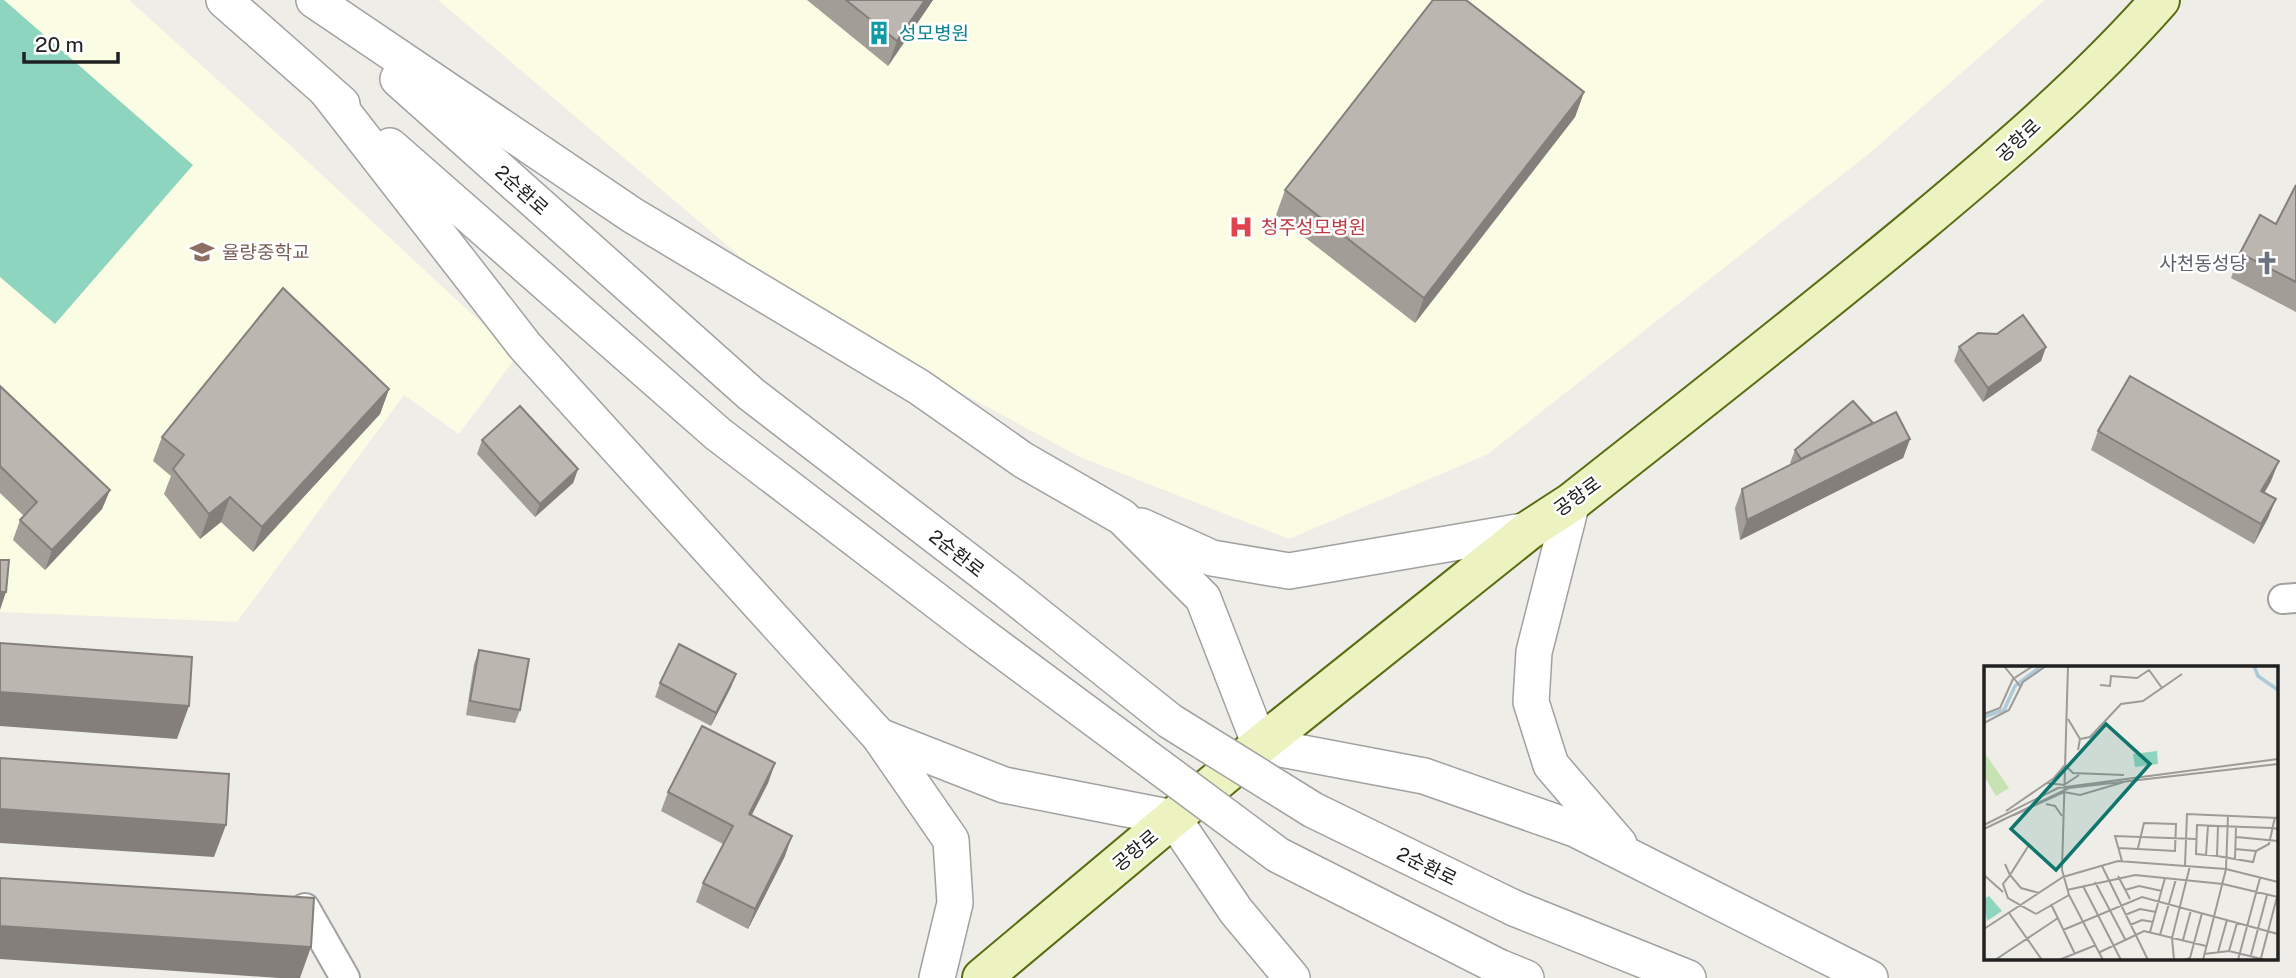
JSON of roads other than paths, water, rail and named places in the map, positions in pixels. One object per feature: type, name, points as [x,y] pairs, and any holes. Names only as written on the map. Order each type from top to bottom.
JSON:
[{"type":"main road","name":"공항로","points":[[982,978],[1260,745],[1529,530],[1572,502],[1851,281],[1994,162],[2132,32],[2160,0]]},
{"type":"street","points":[[224,0],[718,434],[980,634],[1278,855],[1512,972]]},
{"type":"street","points":[[312,0],[632,215],[919,387],[1023,460],[1122,517],[1212,558],[1289,571],[1529,530]]},
{"type":"street","name":"2순환로","points":[[312,0],[751,394],[1011,594],[1170,721],[1312,810],[1514,908],[1688,978]]},
{"type":"street","points":[[326,90],[525,346],[879,736],[951,840],[955,903],[937,978]]},
{"type":"street","points":[[1572,502],[1534,652],[1531,702],[1551,765],[1631,857]]},
{"type":"street","points":[[1122,517],[1203,598],[1260,745],[1424,776],[1575,829],[1870,978]]},
{"type":"street","points":[[879,736],[1004,785],[1173,818],[1236,911],[1292,978]]},
{"type":"street","points":[[305,908],[345,978]]},
{"type":"place","name":"성모병원","points":[[879,33]]},
{"type":"place","name":"청주성모병원","points":[[1241,227]]},
{"type":"place","name":"율량중학교","points":[[202,252]]},
{"type":"place","name":"사천동성당","points":[[2267,263]]}]
